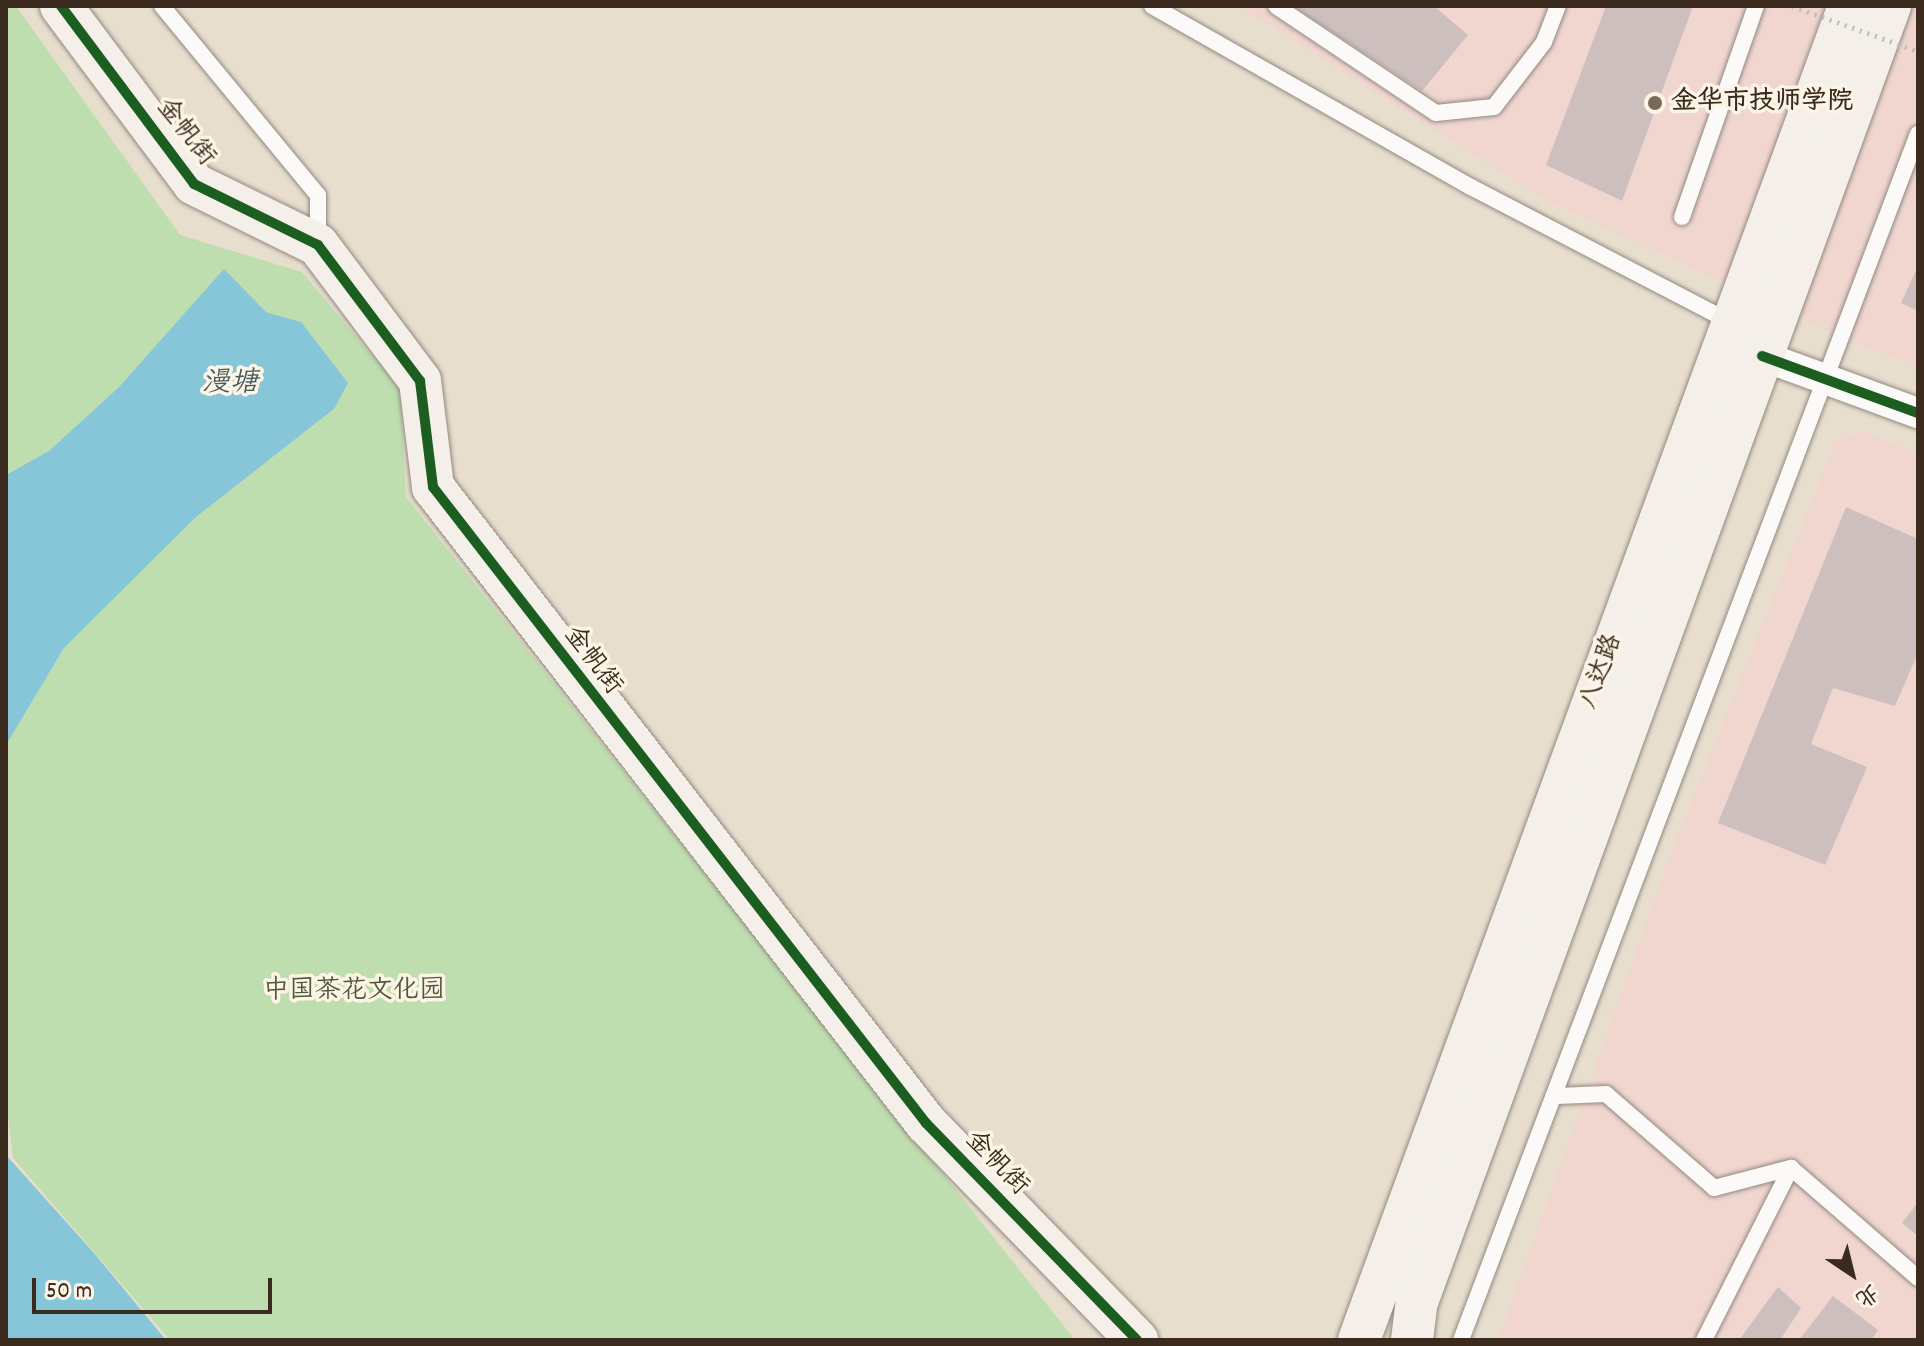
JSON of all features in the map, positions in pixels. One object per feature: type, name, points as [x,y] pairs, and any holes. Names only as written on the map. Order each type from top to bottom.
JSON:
[{"type":"main road","name":"金帆街","points":[[61,6],[194,184],[318,245],[420,381],[433,487],[452,513],[926,1123],[1137,1340]]},
{"type":"main road","name":"八达路","points":[[1359,1340],[1849,6]]},
{"type":"main road","points":[[1412,1340],[1417,1302],[1890,6]]},
{"type":"street","points":[[1762,356],[1918,413]]},
{"type":"lane","points":[[162,6],[318,195],[318,245]]},
{"type":"lane","points":[[1152,6],[1471,187],[1732,323]]},
{"type":"lane","points":[[1276,6],[1436,113],[1494,107],[1544,42],[1558,6]]},
{"type":"lane","points":[[1682,217],[1756,6]]},
{"type":"lane","points":[[1461,1340],[1557,1096],[1918,134]]},
{"type":"lane","points":[[1557,1096],[1606,1094],[1714,1188],[1791,1168]]},
{"type":"lane","points":[[1791,1168],[1918,1278]]},
{"type":"lane","points":[[1704,1340],[1791,1168]]},
{"type":"path","points":[[1792,6],[1918,51]]},
{"type":"shaded area","name":"金华市技师学院","points":[[1239,6],[1918,6],[1918,366],[1848,340],[1545,200]]},
{"type":"shaded area","points":[[1860,431],[1918,453],[1918,1340],[1498,1340],[1674,845],[1835,442]]},
{"type":"green space","name":"中国茶花文化园","points":[[6,6],[16,6],[180,235],[302,272],[400,389],[406,497],[1075,1340],[170,1340],[13,1158],[6,1099],[6,745],[64,648],[196,517],[334,409],[301,322],[266,312],[224,270],[119,387],[49,452],[6,475]]},
{"type":"water","name":"漫塘","points":[[224,269],[266,312],[301,322],[348,383],[334,409],[196,517],[64,648],[6,745],[6,475],[49,451],[119,387]]},
{"type":"water","points":[[6,1155],[94,1253],[166,1340],[6,1340]]},
{"type":"building","points":[[1293,6],[1434,6],[1468,35],[1422,91]]},
{"type":"building","points":[[1606,6],[1693,6],[1622,201],[1546,165]]},
{"type":"building","points":[[1918,266],[1918,311],[1901,303]]},
{"type":"building","points":[[1846,507],[1918,539],[1918,653],[1895,706],[1833,688],[1811,744],[1867,767],[1825,865],[1718,823]]},
{"type":"building","points":[[1918,1202],[1918,1236],[1902,1223]]},
{"type":"building","points":[[1778,1287],[1801,1308],[1780,1340],[1739,1340]]},
{"type":"building","points":[[1833,1296],[1878,1330],[1871,1340],[1799,1340]]},
{"type":"cycle path","points":[[61,6],[194,184],[318,245],[420,381],[433,487],[926,1123],[1137,1340]]},
{"type":"cycle path","points":[[1762,356],[1918,413]]},
{"type":"place","name":"金华市技师学院","points":[[1655,103]]}]
